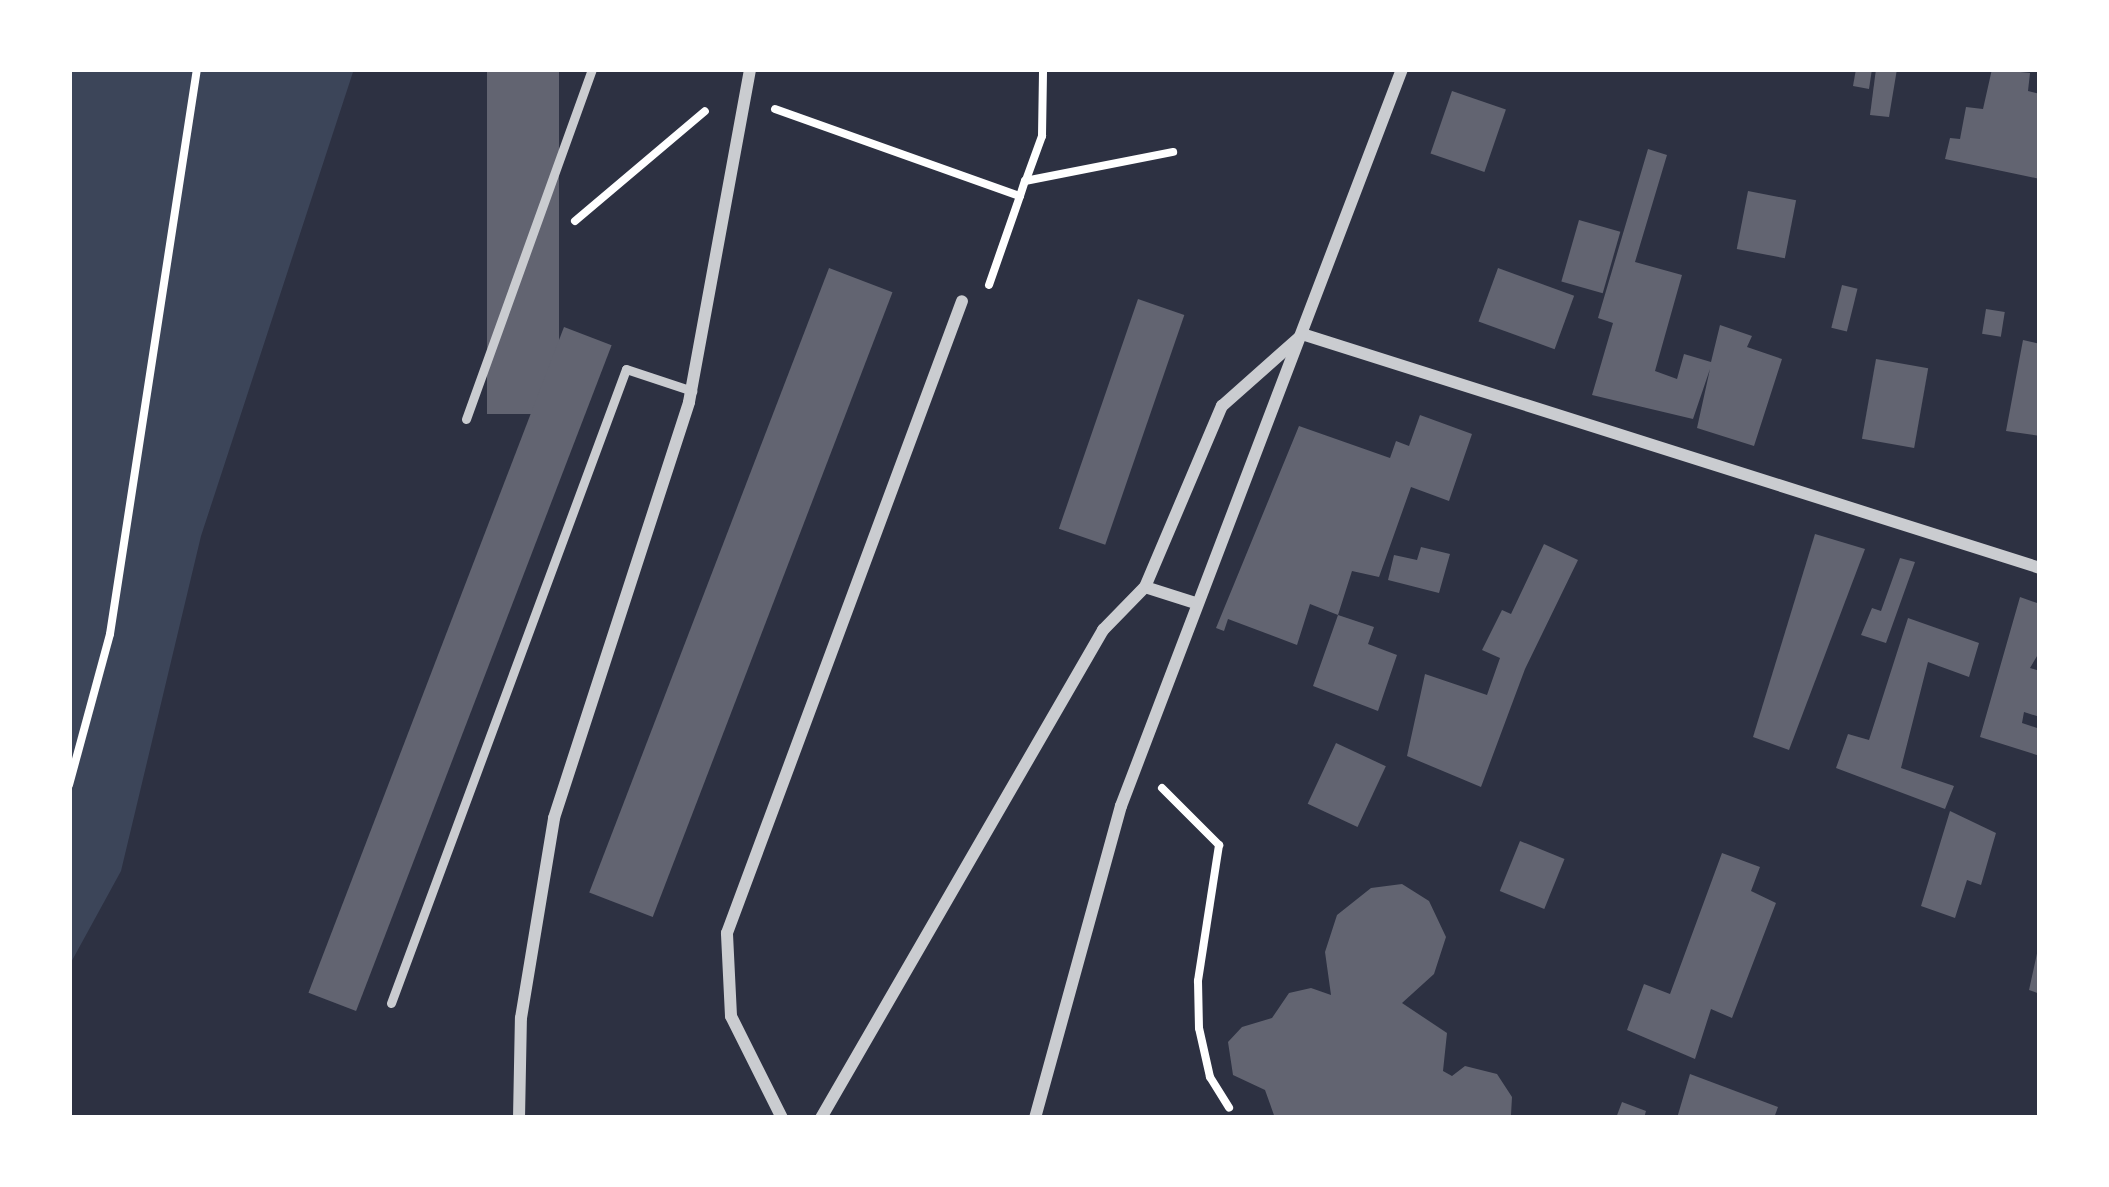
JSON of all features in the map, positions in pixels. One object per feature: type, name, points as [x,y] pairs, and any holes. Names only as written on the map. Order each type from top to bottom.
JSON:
[{"type":"street","points":[[519,1118],[521,1018],[554,818],[692,392],[751,69]]},
{"type":"street","points":[[1035,1118],[1136,770],[1195,602],[1402,69]]},
{"type":"street","points":[[782,1118],[731,1016],[727,934],[962,301]]},
{"type":"street","points":[[1302,334],[2040,568]]},
{"type":"street","points":[[821,1118],[1103,630],[1145,587],[1222,406],[1302,334]]},
{"type":"street","points":[[1145,587],[1195,602]]},
{"type":"lane","points":[[466,418],[592,69]]},
{"type":"lane","points":[[391,1003],[626,369],[692,392]]},
{"type":"path","points":[[69,784],[110,634],[197,69]]},
{"type":"path","points":[[962,301],[988,288],[1042,136],[1043,69]]},
{"type":"path","points":[[533,232],[554,239],[710,107],[758,115],[770,107],[1020,196]]},
{"type":"path","points":[[1025,181],[1173,152]]},
{"type":"path","points":[[1136,770],[1199,819],[1219,845],[1198,981],[1199,1028],[1210,1077],[1229,1108]]},
{"type":"shaded area","points":[[69,69],[354,69],[201,536],[121,871],[69,966]]},
{"type":"building","points":[[487,69],[559,69],[559,414],[487,414]]},
{"type":"building","points":[[1856,69],[1872,69],[1869,89],[1853,86]]},
{"type":"building","points":[[1876,69],[1897,69],[1889,117],[1870,115]]},
{"type":"building","points":[[1992,69],[2030,73],[2028,91],[2040,94],[2040,179],[1945,159],[1950,138],[1960,139],[1966,107],[1983,109]]},
{"type":"building","points":[[1452,91],[1506,110],[1484,172],[1431,153]]},
{"type":"building","points":[[1648,149],[1667,155],[1635,262],[1682,275],[1655,371],[1677,379],[1684,354],[1711,362],[1720,325],[1752,336],[1747,347],[1782,359],[1754,446],[1697,428],[1710,369],[1693,419],[1592,395],[1613,323],[1598,318]]},
{"type":"building","points":[[1748,191],[1796,200],[1785,258],[1737,249]]},
{"type":"building","points":[[1579,220],[1620,232],[1603,293],[1561,282]]},
{"type":"building","points":[[829,268],[892,292],[653,917],[589,893]]},
{"type":"building","points":[[1498,268],[1574,296],[1555,349],[1479,322]]},
{"type":"building","points":[[1842,285],[1858,289],[1847,332],[1831,328]]},
{"type":"building","points":[[1138,299],[1184,315],[1105,545],[1059,529]]},
{"type":"building","points":[[1986,309],[2005,312],[2001,337],[1982,334]]},
{"type":"building","points":[[564,327],[612,345],[356,1011],[308,993]]},
{"type":"building","points":[[2023,340],[2040,344],[2040,436],[2006,431]]},
{"type":"building","points":[[1876,359],[1928,368],[1914,448],[1862,439]]},
{"type":"building","points":[[1420,415],[1472,434],[1449,501],[1411,487],[1379,577],[1352,571],[1338,615],[1310,604],[1297,645],[1228,619],[1224,631],[1216,628],[1299,426],[1390,458],[1396,441],[1409,446]]},
{"type":"building","points":[[1815,534],[1865,549],[1789,750],[1753,737]]},
{"type":"building","points":[[1544,544],[1578,560],[1525,669],[1481,787],[1407,756],[1425,674],[1487,695],[1500,658],[1482,650],[1502,610],[1511,614]]},
{"type":"building","points":[[1421,547],[1450,554],[1439,593],[1388,580],[1394,555],[1417,560]]},
{"type":"building","points":[[1900,558],[1915,562],[1886,643],[1861,635],[1872,608],[1881,611]]},
{"type":"building","points":[[2020,597],[2040,604],[2040,651],[2030,668],[2040,671],[2040,717],[2024,712],[2022,723],[2040,729],[2040,756],[1980,737]]},
{"type":"building","points":[[1338,615],[1374,627],[1368,644],[1397,655],[1378,711],[1313,686]]},
{"type":"building","points":[[1908,618],[1979,643],[1969,677],[1928,662],[1901,768],[1954,786],[1945,809],[1836,768],[1848,734],[1869,740]]},
{"type":"building","points":[[1336,743],[1386,766],[1358,827],[1308,804]]},
{"type":"building","points":[[1950,811],[1996,833],[1981,885],[1967,880],[1955,918],[1921,906]]},
{"type":"building","points":[[1520,841],[1565,859],[1544,909],[1500,891]]},
{"type":"building","points":[[1722,853],[1760,867],[1751,891],[1776,903],[1732,1018],[1711,1009],[1695,1059],[1627,1030],[1644,984],[1670,994]]},
{"type":"building","points":[[1402,884],[1429,901],[1446,937],[1434,974],[1402,1003],[1447,1033],[1443,1071],[1452,1076],[1465,1066],[1497,1074],[1512,1097],[1511,1115],[1275,1118],[1265,1090],[1233,1075],[1228,1042],[1242,1027],[1272,1018],[1289,993],[1311,988],[1331,995],[1325,952],[1337,915],[1371,888]]},
{"type":"building","points":[[2040,949],[2040,994],[2029,990]]},
{"type":"building","points":[[1690,1074],[1778,1107],[1774,1118],[1677,1118]]},
{"type":"building","points":[[1622,1102],[1646,1111],[1644,1118],[1616,1118]]}]
